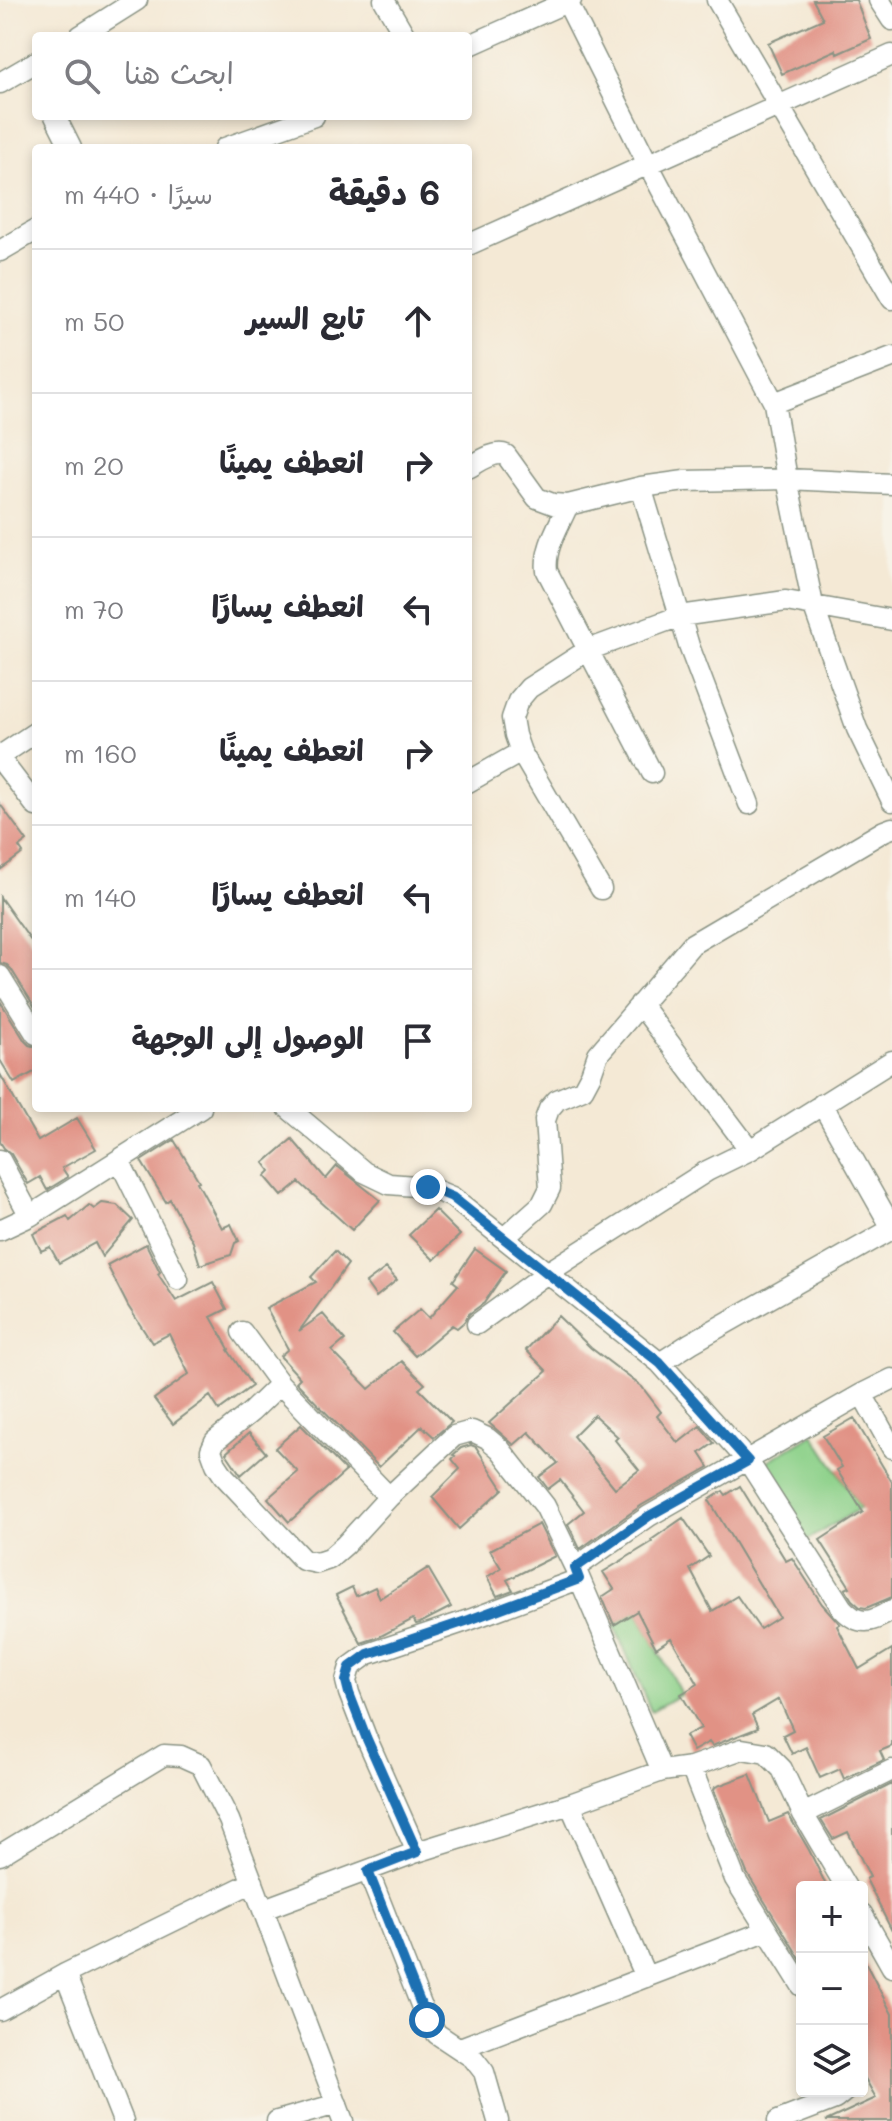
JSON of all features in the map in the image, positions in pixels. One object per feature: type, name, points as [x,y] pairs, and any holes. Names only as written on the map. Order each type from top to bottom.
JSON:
[{"type":"street","points":[[86,32],[137,0]]},
{"type":"street","points":[[384,0],[403,32]]},
{"type":"street","points":[[472,44],[568,0],[648,164],[774,403],[813,605],[857,729],[892,801]]},
{"type":"street","points":[[717,0],[892,299]]},
{"type":"street","points":[[879,0],[892,20]]},
{"type":"street","points":[[472,243],[892,55]]},
{"type":"street","points":[[0,83],[32,70]]},
{"type":"street","points":[[57,120],[69,144]]},
{"type":"street","points":[[236,144],[303,120]]},
{"type":"street","points":[[0,251],[32,232]]},
{"type":"street","points":[[774,403],[892,357]]},
{"type":"street","points":[[472,466],[502,453],[537,498],[568,505],[641,487],[685,481],[787,479],[892,484]]},
{"type":"street","points":[[641,487],[689,646],[749,804]]},
{"type":"street","points":[[568,505],[548,551],[547,571],[652,773]]},
{"type":"street","points":[[601,889],[521,752],[512,718],[518,701],[529,688],[588,650],[680,616],[786,601],[892,620]]},
{"type":"street","points":[[32,735],[0,757],[32,801]]},
{"type":"street","points":[[472,780],[521,752]]},
{"type":"street","points":[[504,1238],[542,1204],[550,1188],[545,1120],[549,1109],[557,1100],[583,1089],[598,1054],[692,944],[892,828]]},
{"type":"street","points":[[0,976],[28,1002]]},
{"type":"street","points":[[640,1004],[750,1150]]},
{"type":"street","points":[[477,1324],[547,1273],[707,1171],[750,1150],[892,1061]]},
{"type":"street","points":[[660,1363],[892,1228],[822,1104]]},
{"type":"street","points":[[0,1230],[30,1216],[195,1112]]},
{"type":"street","points":[[293,1112],[364,1172],[389,1184],[428,1187],[452,1197],[660,1363],[748,1461],[842,1608],[861,1621],[879,1618],[892,1610]]},
{"type":"street","points":[[0,1160],[30,1216]]},
{"type":"street","points":[[119,1160],[178,1279]]},
{"type":"street","points":[[242,1332],[280,1384],[389,1497]]},
{"type":"street","points":[[417,1852],[349,1693],[346,1681],[350,1667],[368,1654],[469,1620],[577,1574],[649,1516],[892,1379]]},
{"type":"street","points":[[280,1384],[215,1441],[211,1450],[224,1476],[303,1560],[317,1563],[329,1559],[454,1436],[472,1431],[500,1449],[545,1506],[662,1771]]},
{"type":"street","points":[[862,1394],[892,1448]]},
{"type":"street","points":[[264,1909],[417,1852],[570,1804],[662,1771],[691,1767],[742,1749],[766,1753],[782,1769],[803,1814],[842,1881]]},
{"type":"street","points":[[0,1855],[164,1755],[181,1756],[201,1765],[229,1820],[340,2112],[277,2121]]},
{"type":"street","points":[[691,1767],[735,1879],[796,1977]]},
{"type":"street","points":[[803,1814],[892,1770]]},
{"type":"street","points":[[570,1804],[646,1977]]},
{"type":"street","points":[[368,1871],[427,2020],[437,2034],[473,2058],[484,2072],[498,2121]]},
{"type":"street","points":[[0,2010],[65,1974],[253,1882]]},
{"type":"street","points":[[868,1921],[885,1939],[892,1967]]},
{"type":"street","points":[[460,2048],[766,1931]]},
{"type":"street","points":[[65,1974],[123,2121]]},
{"type":"street","points":[[778,2121],[838,2097]]},
{"type":"green space","points":[[813,1434],[861,1508],[807,1540],[764,1472],[768,1461]]},
{"type":"green space","points":[[637,1611],[681,1694],[651,1711],[614,1625]]},
{"type":"building","points":[[813,0],[856,0],[871,39],[837,54],[836,50],[782,74],[768,43],[823,19]]},
{"type":"building","points":[[0,804],[27,841],[19,847],[23,853],[0,870]]},
{"type":"building","points":[[0,897],[32,942],[32,1003],[11,969],[0,963]]},
{"type":"building","points":[[0,1001],[25,1041],[32,1046],[32,1073],[14,1083],[0,1060]]},
{"type":"building","points":[[0,1074],[38,1141],[77,1118],[96,1149],[62,1168],[68,1177],[47,1190],[40,1177],[28,1184],[11,1154],[0,1142]]},
{"type":"building","points":[[292,1139],[326,1179],[337,1166],[380,1200],[352,1230],[299,1182],[282,1196],[265,1176],[270,1171],[264,1163]]},
{"type":"building","points":[[174,1140],[222,1228],[231,1224],[239,1241],[235,1243],[231,1255],[200,1265],[193,1242],[170,1199],[166,1202],[141,1161]]},
{"type":"building","points":[[102,1203],[117,1205],[133,1220],[102,1257],[95,1243],[59,1263],[50,1247],[41,1251],[33,1234],[67,1216],[70,1221],[89,1205],[94,1209]]},
{"type":"building","points":[[435,1210],[460,1235],[434,1260],[409,1235]]},
{"type":"building","points":[[146,1244],[160,1272],[158,1274],[176,1301],[213,1282],[227,1309],[211,1317],[252,1386],[219,1410],[210,1396],[173,1424],[154,1399],[189,1374],[169,1334],[152,1343],[107,1265]]},
{"type":"building","points":[[475,1249],[506,1271],[484,1303],[464,1322],[457,1328],[452,1325],[415,1356],[393,1332],[420,1309],[429,1318],[458,1285],[453,1281]]},
{"type":"building","points":[[335,1251],[348,1264],[299,1331],[323,1314],[345,1340],[332,1351],[369,1389],[402,1361],[425,1384],[419,1389],[452,1422],[434,1437],[422,1426],[379,1467],[296,1382],[300,1378],[280,1356],[288,1349],[266,1308],[316,1282],[311,1277]]},
{"type":"building","points":[[386,1268],[397,1280],[376,1297],[366,1283]]},
{"type":"building","points":[[558,1316],[591,1348],[642,1387],[661,1412],[657,1416],[678,1443],[700,1426],[714,1443],[700,1453],[709,1467],[642,1505],[580,1549],[568,1524],[584,1511],[560,1480],[548,1489],[539,1477],[558,1463],[529,1432],[514,1445],[489,1423],[547,1371],[526,1350]],"holes":[[[594,1415],[618,1437],[615,1440],[639,1470],[615,1488],[573,1436]]]},
{"type":"building","points":[[854,1418],[892,1482],[892,1597],[866,1608],[852,1600],[845,1589],[850,1587],[820,1540],[863,1512],[837,1470],[842,1467],[823,1436]]},
{"type":"building","points":[[301,1425],[346,1471],[289,1522],[268,1498],[298,1472],[275,1448]]},
{"type":"building","points":[[249,1433],[266,1453],[241,1475],[226,1453]]},
{"type":"building","points":[[471,1445],[476,1447],[503,1489],[459,1529],[432,1497],[460,1469],[452,1459],[453,1455]]},
{"type":"building","points":[[740,1486],[786,1561],[792,1558],[822,1604],[840,1624],[837,1626],[859,1669],[892,1649],[892,1746],[880,1751],[884,1760],[844,1779],[840,1769],[820,1778],[806,1747],[792,1754],[783,1735],[793,1730],[779,1699],[752,1715],[758,1728],[712,1746],[709,1742],[693,1751],[685,1736],[701,1728],[681,1694],[698,1684],[671,1638],[656,1648],[637,1611],[614,1625],[602,1597],[614,1589],[603,1572],[652,1542],[683,1518],[709,1556],[690,1569],[712,1611],[737,1596],[760,1629],[779,1617],[709,1500],[723,1491],[726,1495]]},
{"type":"building","points":[[539,1524],[555,1556],[507,1580],[513,1590],[497,1596],[487,1577],[501,1568],[490,1550]]},
{"type":"building","points":[[428,1568],[451,1607],[420,1623],[416,1624],[413,1619],[361,1643],[336,1595],[352,1587],[356,1596],[375,1587],[380,1598]]},
{"type":"building","points":[[750,1774],[769,1822],[788,1814],[809,1850],[824,1881],[796,1881],[796,1952],[747,1873],[715,1787]]},
{"type":"building","points":[[892,1784],[892,1931],[866,1879],[870,1877],[848,1832],[833,1839],[821,1820]]},
{"type":"building","points":[[868,1968],[892,2014],[892,2121],[826,2121],[876,2098],[868,2084]]},
{"type":"route","points":[[427,2020],[368,1871],[417,1852],[349,1693],[346,1681],[350,1667],[368,1654],[579,1579],[575,1568],[649,1516],[748,1461],[660,1363],[452,1197],[428,1187]]}]
